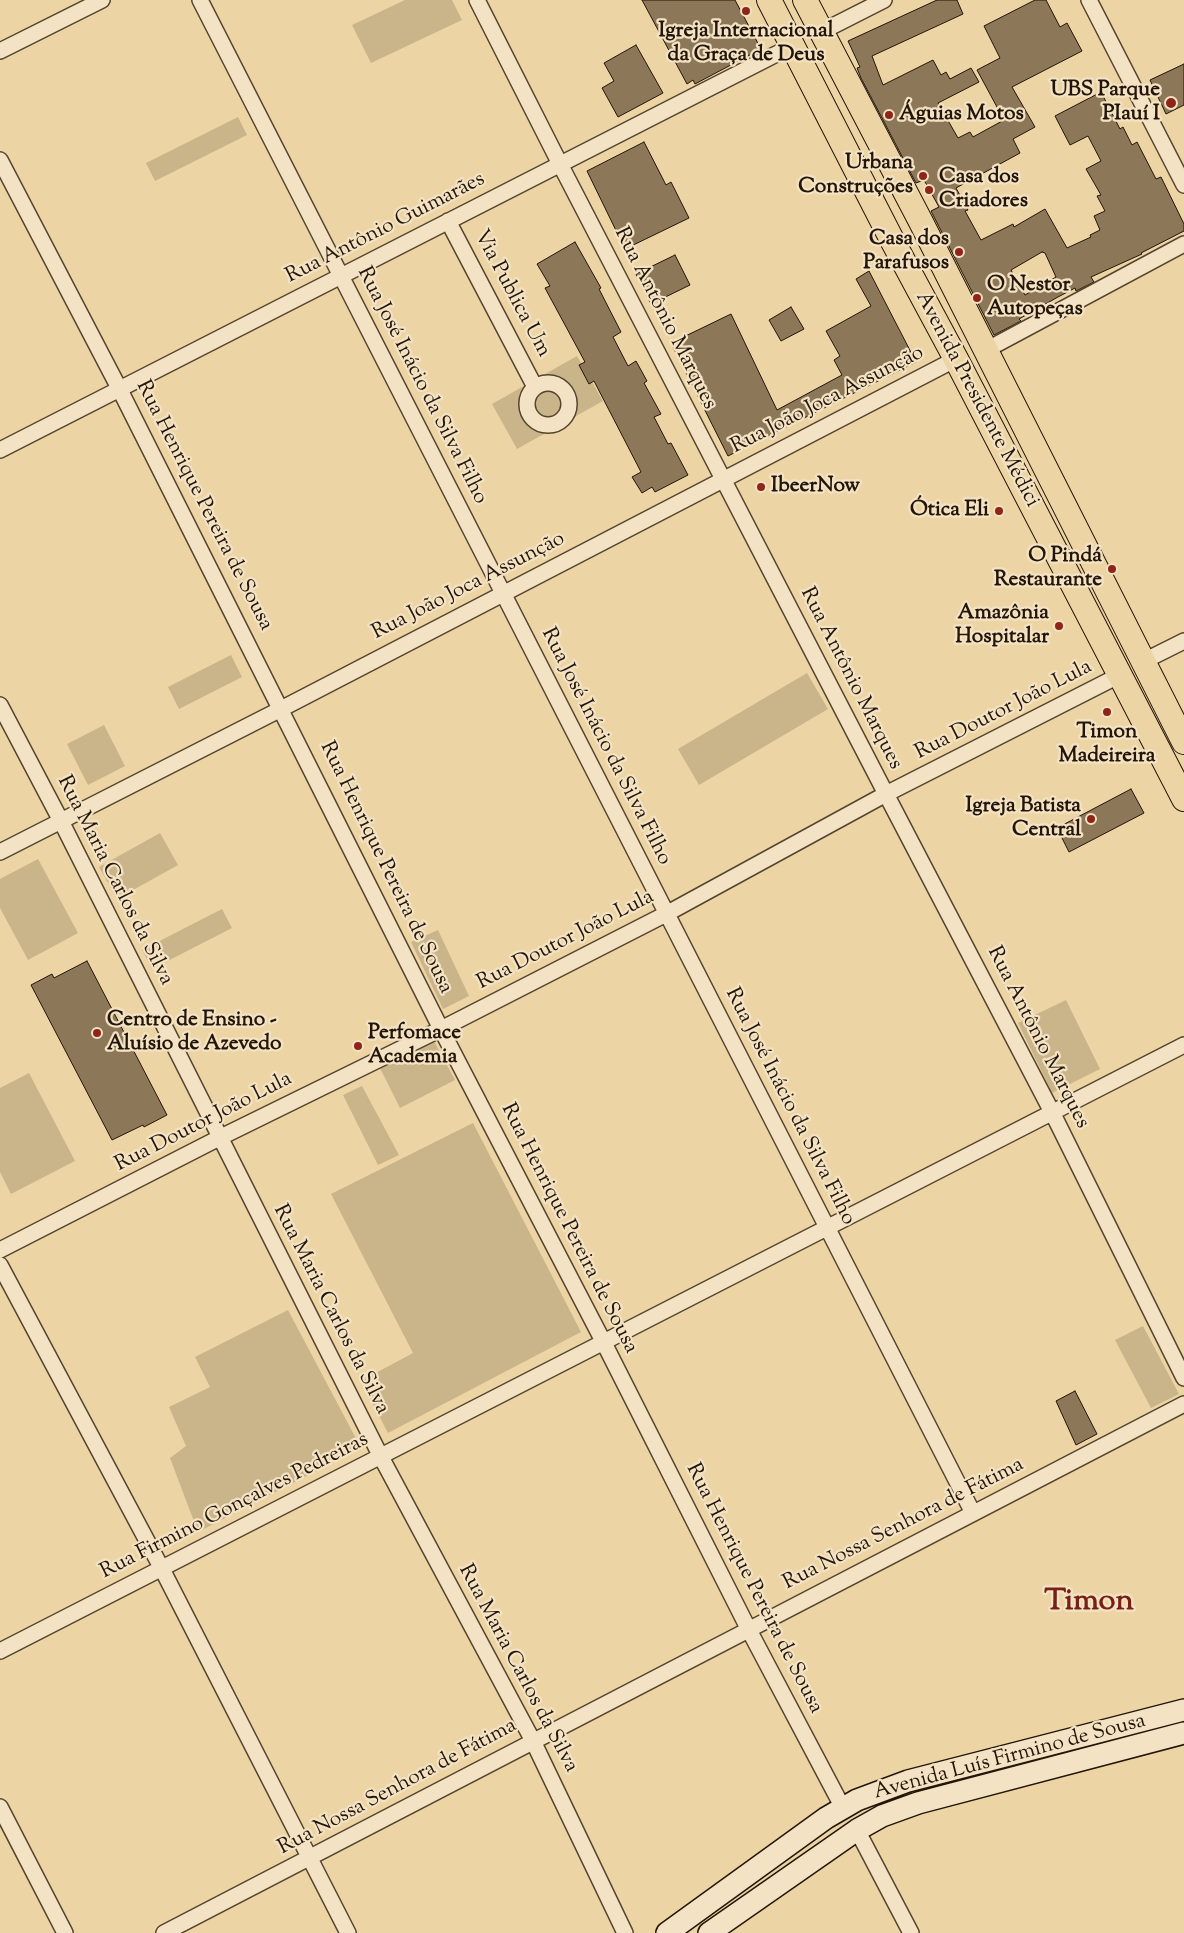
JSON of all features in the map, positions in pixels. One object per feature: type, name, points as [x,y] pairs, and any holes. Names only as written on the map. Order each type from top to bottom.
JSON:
[{"type":"main road","name":"Avenida Presidente Médici","points":[[769,0],[1184,799]]},
{"type":"main road","name":"Avenida Presidente Médici","points":[[805,0],[921,222],[1184,742]]},
{"type":"main road","points":[[891,238],[921,222]]},
{"type":"main road","name":"Avenida Luís Firmino de Sousa","points":[[667,1933],[826,1818],[857,1800],[908,1781],[1184,1710]]},
{"type":"main road","name":"Avenida Luís Firmino de Sousa","points":[[712,1931],[857,1830],[882,1816],[918,1803],[1184,1733]]},
{"type":"main road","points":[[1008,1756],[1014,1778]]},
{"type":"main road","points":[[699,1910],[712,1931]]},
{"type":"street","points":[[0,51],[102,0]]},
{"type":"street","name":"Rua José Inácio da Silva Filho","points":[[200,0],[973,1513]]},
{"type":"street","name":"Rua Antônio Marques","points":[[477,0],[723,480],[1053,1114],[1184,1378]]},
{"type":"street","points":[[821,32],[884,0]]},
{"type":"street","points":[[1089,0],[1184,185]]},
{"type":"street","name":"Rua Antônio Guimarães","points":[[0,450],[792,46]]},
{"type":"street","name":"Rua Henrique Pereira de Sousa","points":[[0,160],[120,390],[441,1029],[603,1341],[749,1630],[843,1808]]},
{"type":"street","name":"Via Publica Um","points":[[448,221],[535,387]]},
{"type":"street","points":[[986,350],[1184,244]]},
{"type":"street","name":"Rua João Joca Assunção","points":[[0,852],[281,709],[956,359]]},
{"type":"street","points":[[1144,661],[1184,640]]},
{"type":"street","name":"Rua Doutor João Lula","points":[[0,1250],[666,914],[886,794],[1120,675]]},
{"type":"street","name":"Rua Maria Carlos da Silva","points":[[0,705],[61,821],[380,1455],[533,1741],[625,1933]]},
{"type":"street","name":"Rua Firmino Gonçalves Pedreiras","points":[[0,1651],[603,1341],[1184,1046]]},
{"type":"street","points":[[0,1265],[162,1569],[348,1933]]},
{"type":"street","name":"Rua Nossa Senhora de Fátima","points":[[164,1933],[1184,1404]]},
{"type":"street","points":[[0,1807],[65,1933]]},
{"type":"street","points":[[857,1830],[911,1933]]},
{"type":"shaded area","points":[[405,0],[452,0],[462,20],[371,63],[352,25]]},
{"type":"shaded area","points":[[238,117],[247,135],[155,181],[146,163]]},
{"type":"shaded area","points":[[577,356],[603,401],[517,449],[492,404]]},
{"type":"shaded area","points":[[231,655],[242,677],[179,709],[168,687]]},
{"type":"shaded area","points":[[807,673],[828,709],[699,785],[678,749]]},
{"type":"shaded area","points":[[104,725],[125,766],[88,785],[67,744]]},
{"type":"shaded area","points":[[160,833],[178,865],[117,899],[99,867]]},
{"type":"shaded area","points":[[38,859],[78,933],[28,960],[0,908],[0,879]]},
{"type":"shaded area","points":[[222,909],[232,928],[152,969],[142,950]]},
{"type":"shaded area","points":[[438,930],[469,996],[443,1009],[411,942]]},
{"type":"shaded area","points":[[1066,1000],[1100,1069],[1052,1093],[1018,1023]]},
{"type":"shaded area","points":[[434,1041],[455,1080],[400,1108],[380,1068]]},
{"type":"shaded area","points":[[29,1073],[75,1161],[11,1194],[0,1172],[0,1088]]},
{"type":"shaded area","points":[[362,1086],[399,1155],[378,1165],[343,1095]]},
{"type":"shaded area","points":[[473,1123],[581,1332],[388,1433],[361,1381],[413,1353],[331,1194]]},
{"type":"shaded area","points":[[288,1310],[361,1448],[198,1532],[170,1458],[186,1446],[169,1407],[210,1387],[195,1357]]},
{"type":"shaded area","points":[[1143,1326],[1179,1394],[1151,1408],[1115,1340]]},
{"type":"building","points":[[642,0],[735,0],[761,49],[695,84],[693,80],[687,84]]},
{"type":"building","points":[[937,0],[957,0],[963,14],[872,56],[883,85],[933,60],[941,75],[946,72],[950,79],[971,68],[979,82],[938,103],[958,138],[970,132],[973,137],[1004,120],[977,70],[1000,58],[984,26],[1035,0],[1046,0],[1060,27],[1067,23],[1082,51],[1012,87],[1035,127],[1013,139],[1020,153],[956,188],[968,210],[965,211],[981,240],[1013,224],[1014,227],[1045,209],[1067,248],[1091,237],[1090,235],[1100,230],[1094,216],[1105,211],[1097,196],[1101,195],[1086,169],[1101,161],[1088,136],[1070,145],[1055,116],[1101,92],[1120,129],[1123,127],[1132,145],[1137,142],[1156,179],[1161,177],[1184,224],[1184,231],[1142,254],[1091,277],[1094,282],[1076,291],[1075,288],[1058,297],[1019,319],[1021,321],[994,335],[931,211],[939,207],[924,180],[916,183],[861,78],[857,68],[860,67],[848,41]],"holes":[[[1042,252],[1045,253],[1056,277],[1025,295],[1011,270]]]},
{"type":"building","points":[[636,45],[663,93],[618,117],[602,88],[614,81],[604,63]]},
{"type":"building","points":[[1184,64],[1184,105],[1166,114],[1150,80]]},
{"type":"building","points":[[644,142],[666,185],[671,182],[689,218],[625,249],[587,171]]},
{"type":"building","points":[[575,242],[601,288],[599,289],[621,332],[613,337],[628,366],[636,361],[647,381],[644,383],[661,414],[654,417],[668,444],[671,443],[688,475],[655,492],[652,487],[642,493],[632,477],[641,472],[594,381],[589,384],[579,365],[585,362],[545,288],[550,286],[537,264]]},
{"type":"building","points":[[675,255],[690,285],[651,304],[636,274]]},
{"type":"building","points":[[869,271],[916,362],[728,456],[671,343],[731,314],[777,410],[842,375],[834,360],[840,356],[826,331],[871,306],[856,279]]},
{"type":"building","points":[[791,307],[804,329],[781,341],[769,320]]},
{"type":"building","points":[[1131,789],[1144,813],[1069,852],[1057,828]]},
{"type":"building","points":[[87,961],[167,1115],[112,1140],[31,985],[52,974],[54,978]]},
{"type":"building","points":[[1075,1391],[1097,1434],[1076,1445],[1056,1401]]},
{"type":"place","name":"Igreja Internacional da Graça de Deus","points":[[746,11]]},
{"type":"place","name":"UBS Parque PIauí I","points":[[1171,103]]},
{"type":"place","name":"Águias Motos","points":[[889,115]]},
{"type":"place","name":"Urbana Construções","points":[[923,176]]},
{"type":"place","name":"Casa dos Criadores","points":[[929,190]]},
{"type":"place","name":"Casa dos Parafusos","points":[[959,252]]},
{"type":"place","name":"O Nestor Autopeças","points":[[977,298]]},
{"type":"place","name":"IbeerNow","points":[[761,487]]},
{"type":"place","name":"Ótica Eli","points":[[999,511]]},
{"type":"place","name":"O Pindá Restaurante","points":[[1112,569]]},
{"type":"place","name":"Amazônia Hospitalar","points":[[1059,626]]},
{"type":"place","name":"Timon Madeireira","points":[[1107,712]]},
{"type":"place","name":"Igreja Batista Central","points":[[1091,819]]},
{"type":"place","name":"Centro de Ensino - Aluísio de Azevedo","points":[[97,1033]]},
{"type":"place","name":"Perfomace Academia","points":[[358,1046]]},
{"type":"district","name":"Timon","points":[[1089,1604]]}]
